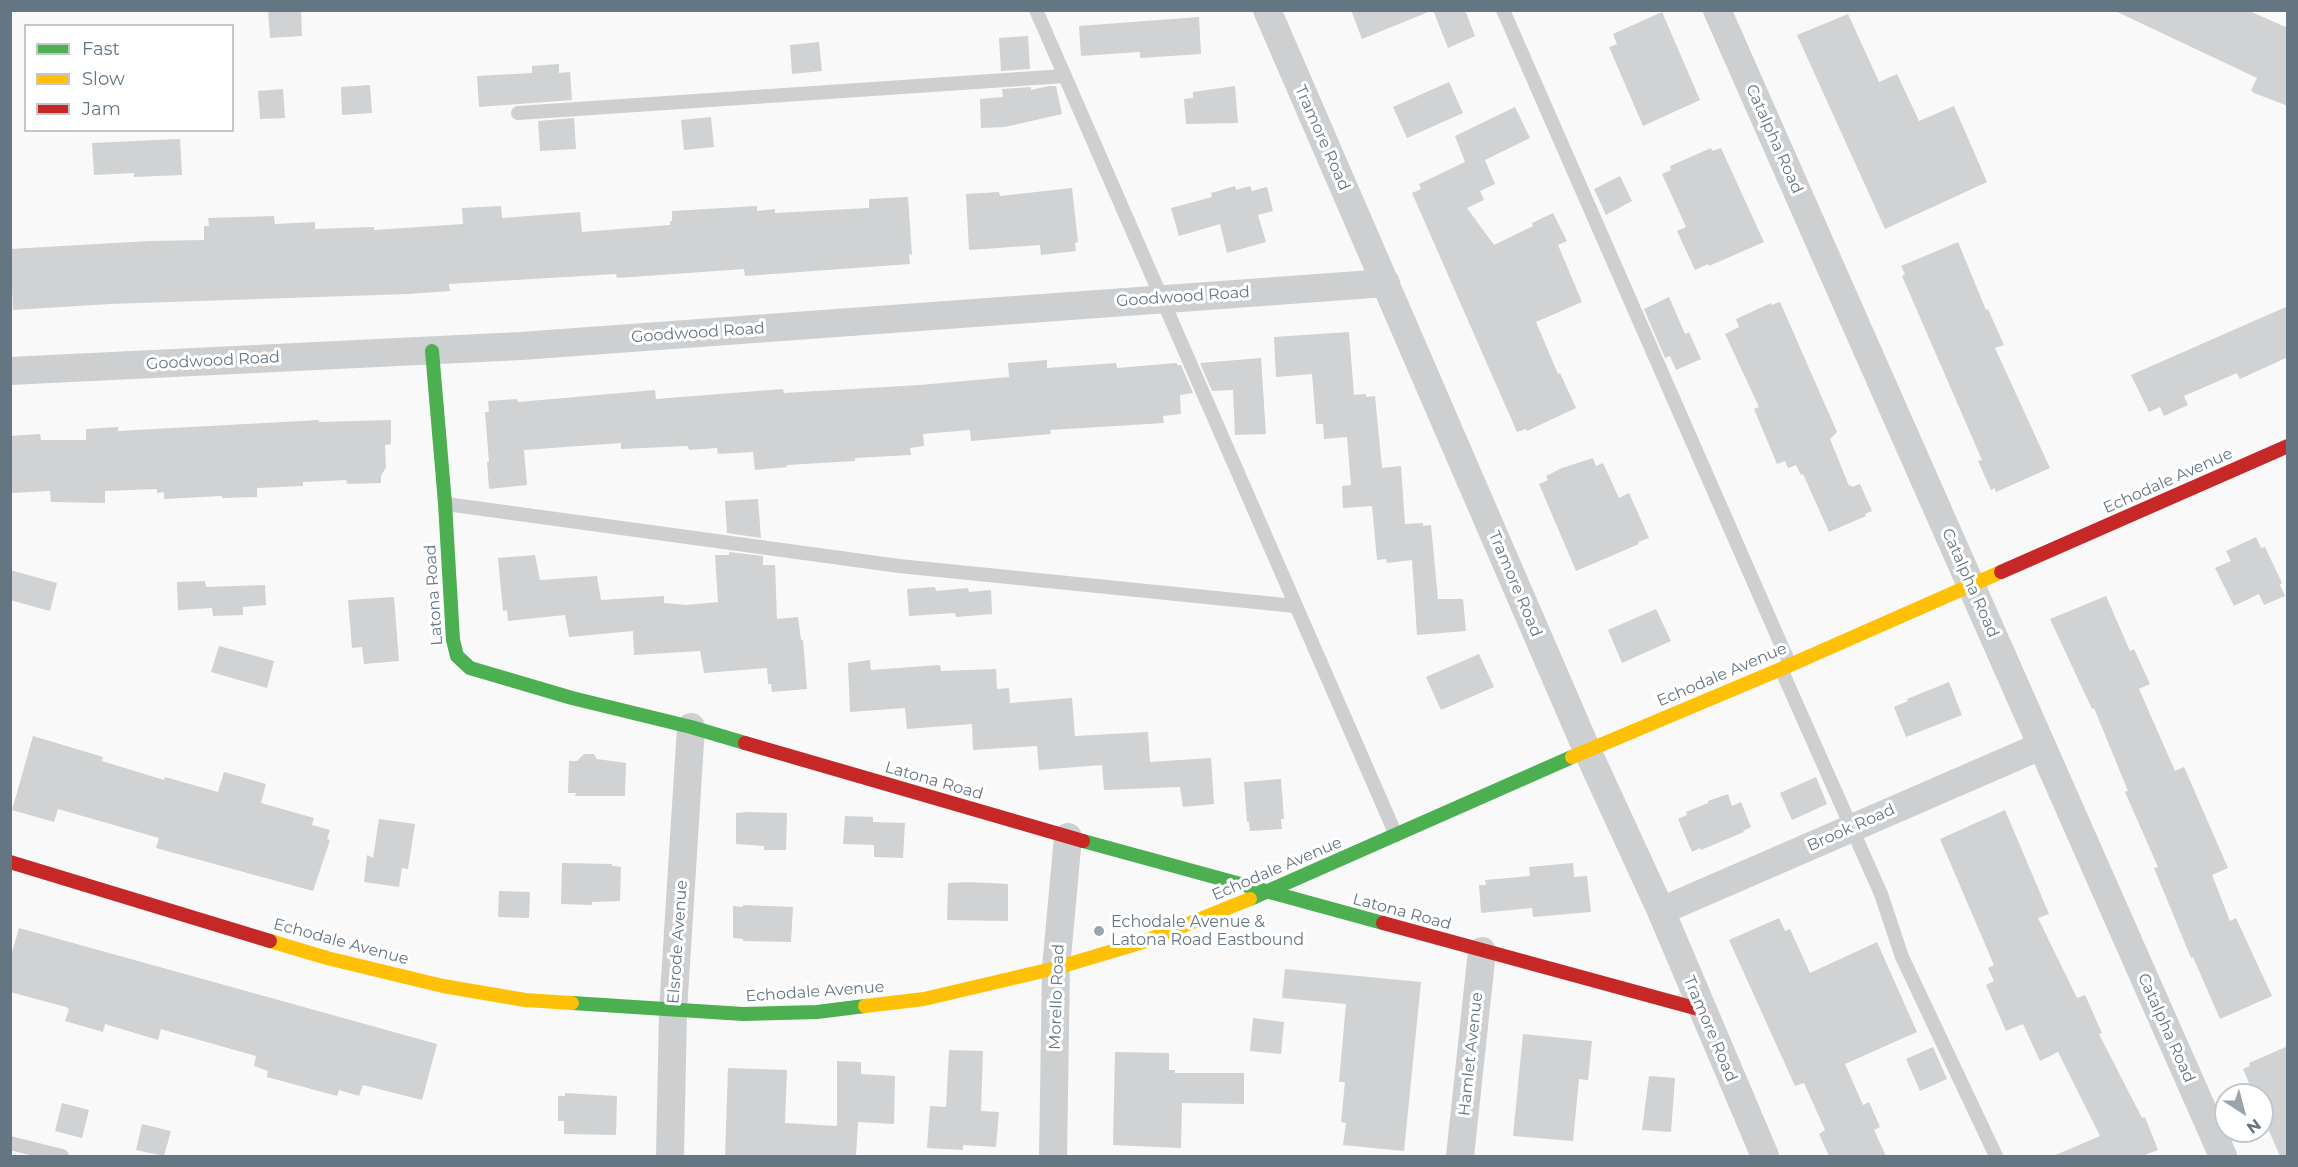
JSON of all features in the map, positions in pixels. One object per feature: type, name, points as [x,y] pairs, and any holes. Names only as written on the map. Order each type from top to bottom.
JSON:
[{"type":"main road","name":"Latona Road","points":[[432,351],[445,503],[453,640],[457,656],[470,668],[572,698],[692,728],[1068,837],[1702,1010]]},
{"type":"main road","name":"Echodale Avenue","points":[[10,862],[327,958],[443,986],[525,1000],[743,1014],[817,1012],[924,999],[1056,968],[1143,942],[1268,892],[1587,750],[1786,667],[2288,446]]},
{"type":"street","name":"Tramore Road","points":[[1267,10],[1587,750],[1661,911],[1765,1156]]},
{"type":"street","name":"Catalpha Road","points":[[1717,10],[2223,1156]]},
{"type":"street","name":"Goodwood Road","points":[[10,371],[432,351],[1386,283]]},
{"type":"street","name":"Elsrode Avenue","points":[[670,1156],[673,1011],[692,728]]},
{"type":"street","name":"Brook Road","points":[[1661,911],[2041,746]]},
{"type":"street","name":"Morello Road","points":[[1053,1156],[1056,968],[1068,837]]},
{"type":"street","name":"Hamlet Avenue","points":[[1460,1156],[1482,951]]},
{"type":"lane","points":[[1036,10],[1396,835]]},
{"type":"lane","points":[[1503,10],[1786,667],[1881,894],[1902,957],[1996,1156]]},
{"type":"lane","points":[[518,113],[1065,76]]},
{"type":"lane","points":[[445,503],[899,566],[1295,606]]},
{"type":"lane","points":[[10,1143],[62,1156]]},
{"type":"building","points":[[268,10],[301,10],[302,36],[270,38]]},
{"type":"building","points":[[1351,10],[1431,10],[1431,11],[1362,39]]},
{"type":"building","points":[[1433,10],[1465,10],[1475,36],[1448,48]]},
{"type":"building","points":[[2113,10],[2247,10],[2288,28],[2288,106],[2254,93],[2251,90],[2257,78]]},
{"type":"building","points":[[1662,12],[1700,100],[1643,126],[1609,47],[1617,44],[1613,34]]},
{"type":"building","points":[[1848,14],[1879,82],[1897,74],[1919,121],[1954,106],[1987,182],[1885,229],[1797,35]]},
{"type":"building","points":[[1199,17],[1201,54],[1140,58],[1140,52],[1081,56],[1079,26]]},
{"type":"building","points":[[1028,36],[1030,69],[1001,71],[999,38]]},
{"type":"building","points":[[819,42],[822,71],[792,74],[790,45]]},
{"type":"building","points":[[559,64],[559,73],[570,72],[572,100],[479,107],[477,76],[532,73],[532,66]]},
{"type":"building","points":[[1449,82],[1463,113],[1407,138],[1393,107]]},
{"type":"building","points":[[370,85],[372,113],[342,115],[341,87]]},
{"type":"building","points":[[1056,86],[1062,114],[1005,127],[981,128],[980,99],[1003,97],[1002,89],[1031,87],[1031,90]]},
{"type":"building","points":[[1235,86],[1238,123],[1186,124],[1184,99],[1193,98],[1193,92]]},
{"type":"building","points":[[283,89],[285,118],[260,119],[258,91]]},
{"type":"building","points":[[1515,107],[1530,138],[1485,160],[1495,184],[1480,191],[1484,200],[1467,208],[1494,245],[1533,226],[1532,223],[1553,213],[1567,241],[1558,245],[1582,302],[1536,322],[1558,374],[1560,373],[1576,408],[1527,431],[1526,429],[1517,432],[1412,193],[1421,189],[1419,184],[1465,162],[1455,136]]},
{"type":"building","points":[[711,117],[714,147],[684,150],[681,120]]},
{"type":"building","points":[[574,118],[576,149],[540,151],[538,121]]},
{"type":"building","points":[[180,139],[182,175],[134,177],[134,173],[94,175],[92,143]]},
{"type":"building","points":[[1711,148],[1712,151],[1721,148],[1764,242],[1695,270],[1677,231],[1686,227],[1662,174],[1671,170],[1670,166]]},
{"type":"building","points":[[1620,176],[1632,201],[1606,215],[1594,189]]},
{"type":"building","points":[[1235,186],[1236,190],[1250,186],[1252,191],[1267,187],[1273,211],[1258,215],[1266,242],[1227,253],[1220,224],[1179,236],[1171,208],[1212,197],[1211,193]]},
{"type":"building","points":[[1072,188],[1078,242],[1075,243],[1076,251],[1041,255],[1040,245],[969,250],[966,194],[999,192],[1000,196]]},
{"type":"building","points":[[908,197],[912,255],[909,254],[910,264],[745,276],[744,269],[617,278],[616,274],[449,284],[450,291],[408,294],[110,304],[13,310],[10,249],[204,240],[204,226],[209,226],[208,218],[274,216],[275,224],[315,222],[315,229],[374,227],[374,230],[463,224],[462,208],[501,206],[502,218],[580,212],[582,232],[670,225],[672,211],[757,206],[757,211],[775,209],[775,213],[869,208],[869,199]]},
{"type":"building","points":[[1958,242],[1986,310],[1988,309],[2004,345],[1995,348],[2050,468],[1996,492],[1995,488],[1991,490],[1978,461],[1982,460],[1902,276],[1905,274],[1901,266]]},
{"type":"building","points":[[1669,297],[1685,334],[1689,332],[1701,359],[1676,370],[1670,356],[1665,358],[1644,309]]},
{"type":"building","points":[[1780,302],[1837,432],[1830,439],[1849,486],[1860,484],[1872,511],[1865,514],[1866,516],[1829,532],[1803,474],[1801,475],[1796,465],[1788,468],[1785,461],[1777,464],[1754,409],[1759,407],[1725,334],[1739,327],[1736,319],[1771,303],[1772,305]]},
{"type":"building","points":[[2288,306],[2288,357],[2240,379],[2237,373],[2184,396],[2188,405],[2164,416],[2160,407],[2149,412],[2131,375]]},
{"type":"building","points":[[1349,332],[1354,395],[1375,396],[1382,468],[1401,466],[1405,524],[1431,525],[1438,599],[1463,599],[1466,631],[1417,635],[1412,560],[1387,563],[1386,559],[1377,560],[1372,506],[1343,508],[1342,486],[1351,485],[1347,437],[1324,439],[1323,424],[1316,424],[1312,374],[1276,377],[1274,337]]},
{"type":"building","points":[[1261,358],[1266,434],[1235,435],[1233,390],[1212,391],[1200,363]]},
{"type":"building","points":[[1047,360],[1047,368],[1116,363],[1117,368],[1177,363],[1181,365],[1193,393],[1180,395],[1181,414],[1163,416],[1164,423],[1050,430],[1051,434],[971,441],[970,430],[923,434],[924,446],[910,448],[911,455],[855,458],[855,461],[787,465],[787,467],[755,470],[753,452],[718,454],[717,448],[689,450],[688,446],[621,449],[621,443],[524,450],[527,485],[489,489],[485,412],[489,412],[488,401],[517,399],[518,402],[655,390],[656,399],[783,389],[784,393],[920,385],[1009,377],[1008,363]]},
{"type":"building","points":[[319,420],[319,422],[391,420],[391,444],[385,445],[386,467],[381,476],[381,483],[347,484],[346,480],[303,482],[303,486],[257,488],[257,497],[164,499],[164,492],[157,493],[157,489],[105,491],[105,503],[51,502],[50,491],[12,493],[10,436],[40,434],[41,440],[86,440],[86,429],[118,427],[118,431]]},
{"type":"building","points":[[1593,458],[1596,466],[1603,463],[1619,498],[1629,493],[1649,538],[1576,571],[1539,484],[1548,480],[1546,476],[1562,468]]},
{"type":"building","points":[[758,499],[761,538],[727,533],[725,501]]},
{"type":"building","points":[[2256,537],[2261,548],[2265,547],[2282,583],[2280,585],[2285,596],[2264,605],[2259,594],[2234,606],[2215,568],[2231,561],[2226,551]]},
{"type":"building","points":[[729,552],[763,556],[763,565],[775,565],[777,619],[798,617],[801,640],[803,640],[807,689],[772,692],[771,684],[768,684],[767,668],[704,673],[700,651],[634,655],[633,631],[569,637],[565,615],[508,621],[507,610],[503,611],[498,558],[535,555],[540,580],[597,576],[601,600],[664,596],[664,603],[686,605],[718,602],[715,555],[729,555]]},
{"type":"building","points":[[10,570],[57,583],[50,611],[10,600]]},
{"type":"building","points":[[205,581],[206,587],[265,585],[266,605],[243,607],[243,615],[213,616],[212,608],[178,610],[177,582]]},
{"type":"building","points":[[935,587],[936,591],[968,588],[969,592],[991,590],[992,614],[956,617],[955,613],[909,616],[907,589]]},
{"type":"building","points":[[2106,596],[2130,651],[2134,649],[2150,684],[2139,689],[2175,771],[2184,767],[2228,868],[2212,875],[2230,921],[2236,918],[2272,996],[2220,1019],[2193,957],[2191,958],[2154,868],[2158,867],[2125,792],[2128,791],[2094,708],[2092,709],[2050,619]]},
{"type":"building","points":[[394,597],[399,661],[364,664],[362,647],[352,648],[348,600]]},
{"type":"building","points":[[1656,609],[1671,641],[1622,663],[1608,630]]},
{"type":"building","points":[[219,646],[274,661],[267,688],[211,672]]},
{"type":"building","points":[[1479,654],[1494,687],[1441,710],[1426,677]]},
{"type":"building","points":[[870,660],[871,670],[940,665],[941,671],[996,669],[997,689],[1009,688],[1010,703],[1072,698],[1075,736],[1148,732],[1150,762],[1211,758],[1214,804],[1183,807],[1180,787],[1104,790],[1102,765],[1039,770],[1037,746],[973,750],[972,724],[907,729],[905,708],[850,712],[848,663]]},
{"type":"building","points":[[1949,682],[1962,715],[1906,737],[1894,707],[1908,701],[1907,699]]},
{"type":"building","points":[[33,736],[103,757],[102,761],[164,780],[165,777],[218,792],[224,772],[266,784],[261,803],[314,818],[312,825],[330,830],[327,839],[330,840],[313,891],[156,848],[159,838],[58,809],[54,822],[12,810]]},
{"type":"building","points":[[584,754],[594,754],[597,759],[626,763],[625,796],[575,796],[576,793],[568,793],[569,761],[577,761]]},
{"type":"building","points":[[1816,777],[1827,804],[1792,820],[1780,793]]},
{"type":"building","points":[[1281,779],[1284,819],[1281,819],[1282,829],[1250,831],[1249,822],[1247,822],[1244,782]]},
{"type":"building","points":[[1728,794],[1732,806],[1741,802],[1751,827],[1744,832],[1692,852],[1678,819],[1687,815],[1686,812],[1708,801]]},
{"type":"building","points":[[2005,810],[2049,914],[2038,918],[2077,998],[2085,995],[2102,1033],[2099,1034],[2142,1118],[2145,1117],[2158,1150],[2142,1156],[2053,1156],[2100,1136],[2058,1052],[2040,1061],[2023,1024],[2006,1031],[1986,985],[1994,981],[1988,968],[1994,965],[1940,839]]},
{"type":"building","points":[[736,813],[787,813],[786,850],[764,850],[764,846],[736,844]]},
{"type":"building","points":[[845,816],[873,817],[873,822],[905,823],[903,858],[874,857],[874,845],[843,844]]},
{"type":"building","points":[[379,819],[415,824],[408,869],[402,868],[399,887],[364,882],[367,855],[373,858]]},
{"type":"building","points":[[562,863],[612,864],[612,866],[621,867],[620,901],[592,902],[592,905],[561,904]]},
{"type":"building","points":[[1573,863],[1574,877],[1587,876],[1591,912],[1533,917],[1532,908],[1481,913],[1479,885],[1486,885],[1485,880],[1530,876],[1529,867]]},
{"type":"building","points":[[948,883],[1008,884],[1008,921],[947,920]]},
{"type":"building","points":[[499,891],[530,892],[529,918],[498,917]]},
{"type":"building","points":[[743,905],[793,907],[791,942],[743,941],[743,939],[733,938],[733,906],[743,907]]},
{"type":"building","points":[[1779,918],[1785,931],[1790,929],[1810,973],[1877,942],[1917,1032],[1845,1064],[1863,1105],[1869,1102],[1880,1127],[1874,1130],[1886,1156],[1829,1156],[1819,1134],[1825,1130],[1804,1083],[1795,1086],[1729,940]]},
{"type":"building","points":[[19,928],[437,1044],[422,1100],[363,1085],[359,1096],[339,1090],[337,1096],[267,1077],[268,1071],[254,1066],[256,1056],[161,1029],[158,1040],[105,1024],[103,1032],[65,1021],[69,1009],[66,1007],[10,992],[10,959]]},
{"type":"building","points":[[1285,969],[1421,982],[1404,1151],[1343,1145],[1346,1123],[1341,1122],[1345,1082],[1339,1082],[1346,1004],[1282,998]]},
{"type":"building","points":[[1253,1018],[1284,1022],[1281,1054],[1250,1051]]},
{"type":"building","points":[[1523,1034],[1592,1041],[1588,1080],[1579,1079],[1573,1141],[1513,1136]]},
{"type":"building","points":[[2288,1046],[2288,1156],[2280,1156],[2274,1142],[2274,1083],[2249,1083],[2243,1069],[2250,1066],[2249,1063]]},
{"type":"building","points":[[1933,1047],[1947,1079],[1920,1091],[1906,1059]]},
{"type":"building","points":[[949,1050],[983,1051],[981,1111],[999,1112],[996,1147],[963,1145],[963,1150],[927,1148],[930,1106],[946,1107]]},
{"type":"building","points":[[1115,1052],[1169,1053],[1169,1070],[1175,1070],[1175,1073],[1244,1073],[1244,1104],[1182,1103],[1181,1148],[1113,1145]]},
{"type":"building","points":[[837,1061],[861,1062],[861,1074],[895,1076],[894,1124],[858,1122],[856,1156],[725,1156],[728,1068],[787,1070],[785,1123],[837,1126]]},
{"type":"building","points":[[1649,1076],[1675,1078],[1671,1132],[1642,1130]]},
{"type":"building","points":[[565,1093],[617,1096],[616,1135],[564,1134],[564,1121],[558,1121],[558,1096],[565,1096]]},
{"type":"building","points":[[62,1103],[89,1110],[82,1138],[55,1131]]},
{"type":"building","points":[[142,1124],[171,1131],[164,1156],[136,1150]]},
{"type":"traffic: fast","points":[[432,351],[445,503],[453,640],[457,656],[470,668],[572,698],[691,727],[745,743]]},
{"type":"traffic: fast","points":[[1250,899],[1572,757]]},
{"type":"traffic: fast","points":[[1083,841],[1383,923]]},
{"type":"traffic: fast","points":[[572,1003],[743,1014],[817,1012],[865,1006]]},
{"type":"traffic: slow","points":[[1572,757],[1781,669],[2001,572]]},
{"type":"traffic: slow","points":[[865,1006],[924,999],[1056,968],[1143,942],[1250,899]]},
{"type":"traffic: slow","points":[[270,941],[327,958],[443,986],[525,1000],[572,1003]]},
{"type":"traffic: jam","points":[[2001,572],[2288,446]]},
{"type":"traffic: jam","points":[[745,743],[1083,841]]},
{"type":"traffic: jam","points":[[10,862],[270,941]]},
{"type":"traffic: jam","points":[[1383,923],[1702,1010]]},
{"type":"place","name":"Echodale Avenue & Latona Road Eastbound","points":[[1099,931]]}]
